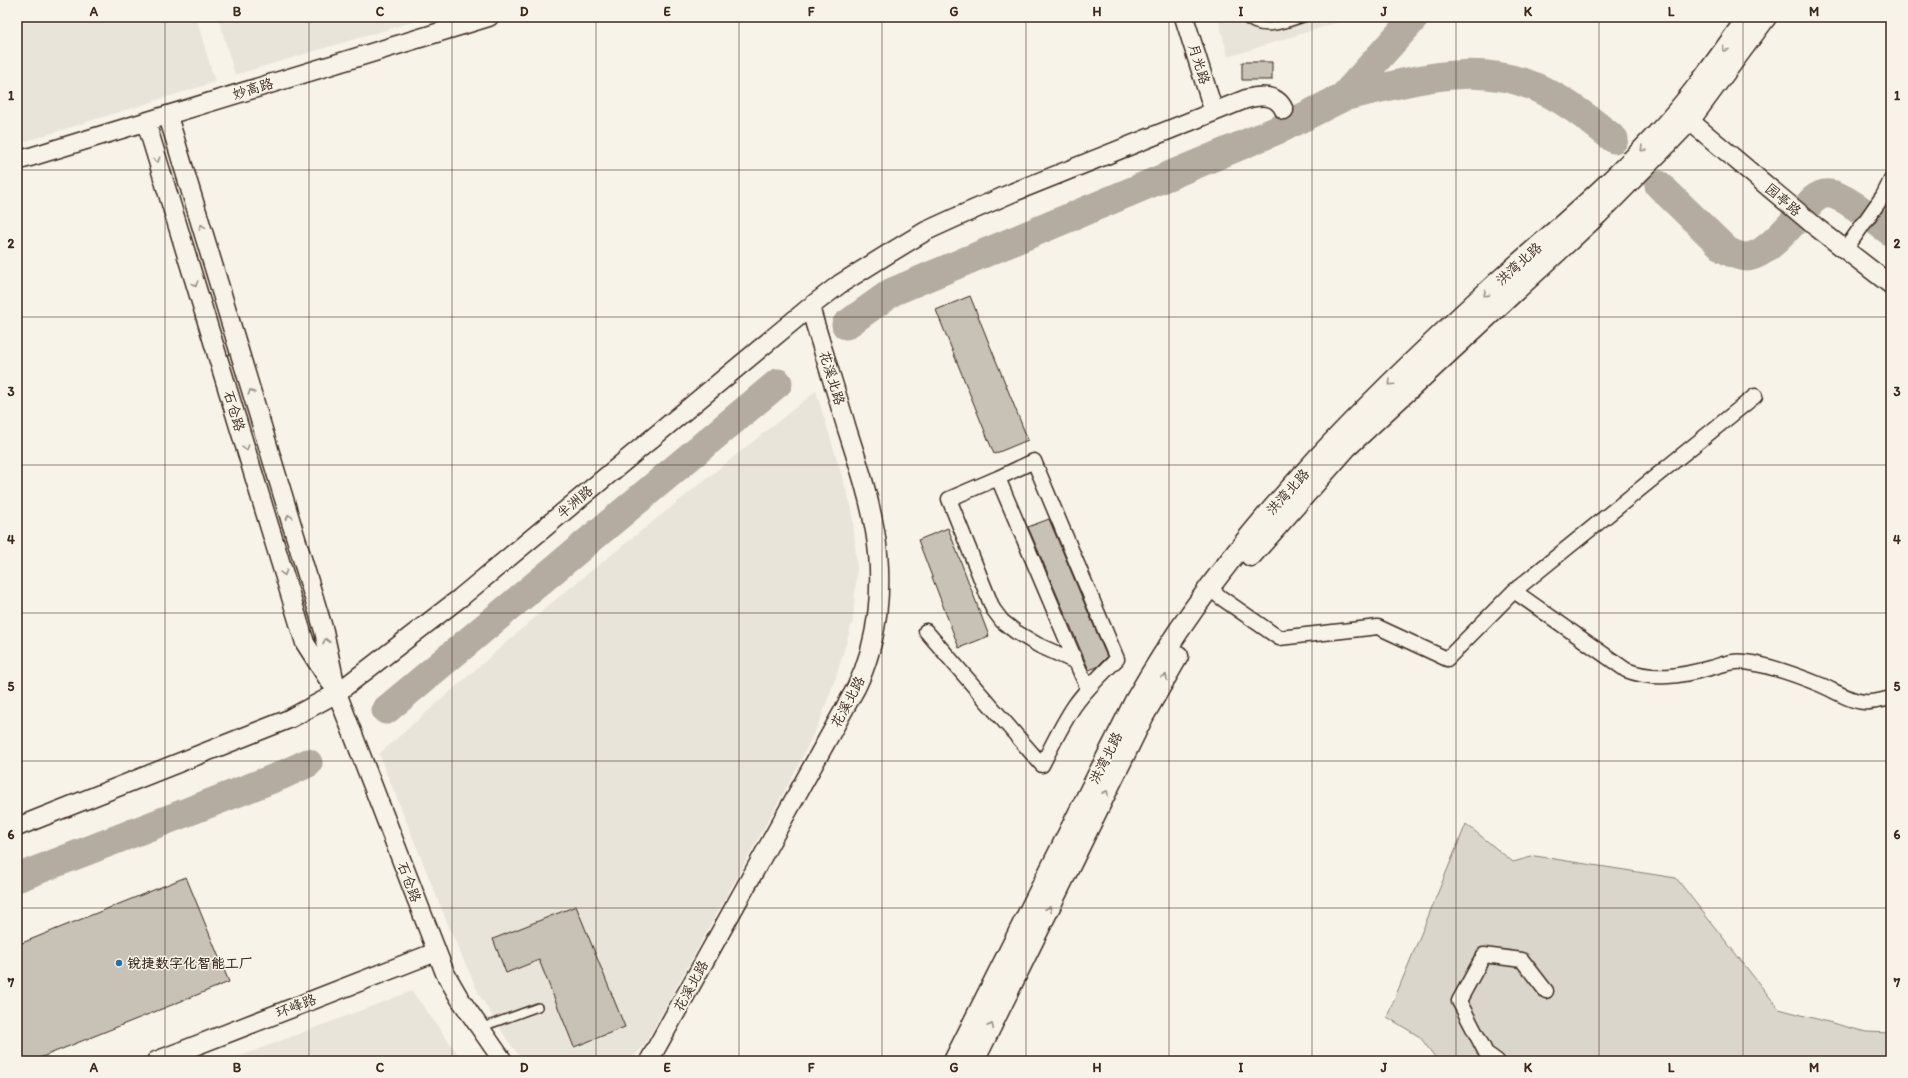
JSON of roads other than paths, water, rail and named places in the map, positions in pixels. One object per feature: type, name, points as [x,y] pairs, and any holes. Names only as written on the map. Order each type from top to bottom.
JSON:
[{"type":"main road","name":"洪湾北路","points":[[1683,116],[1698,86],[1748,17]]},
{"type":"main road","name":"洪湾北路","points":[[974,1061],[1144,715],[1215,593],[1267,516],[1364,408],[1501,280],[1589,202],[1658,134],[1683,116],[1766,17]]},
{"type":"main road","name":"洪湾北路","points":[[954,1061],[1135,701],[1160,660],[1215,593]]},
{"type":"street","name":"妙高路","points":[[17,161],[489,17]]},
{"type":"street","name":"月光路","points":[[1184,17],[1214,112]]},
{"type":"street","name":"半洲路","points":[[17,827],[289,720],[337,693],[460,598],[810,307],[840,284],[926,231],[1014,192],[1246,99],[1260,96],[1274,98],[1282,105],[1284,110]]},
{"type":"street","name":"石仓路","points":[[168,116],[324,632],[337,693],[436,952],[460,1000],[503,1061]]},
{"type":"street","name":"园亭路","points":[[1683,116],[1785,202],[1891,285]]},
{"type":"street","name":"石仓路","points":[[146,122],[305,643],[337,693]]},
{"type":"street","points":[[1845,250],[1874,209],[1891,180]]},
{"type":"street","name":"花溪北路","points":[[649,1061],[856,688],[865,670],[872,649],[879,576],[875,532],[864,484],[810,307]]},
{"type":"street","points":[[1215,593],[1279,638],[1378,627],[1447,659],[1514,591],[1755,396]]},
{"type":"street","points":[[926,631],[1042,765],[1064,722],[1088,690],[1117,659],[1034,461],[949,499],[993,609],[1002,622],[1038,645],[1076,662]]},
{"type":"street","points":[[998,478],[1088,690]]},
{"type":"street","points":[[1514,591],[1626,670],[1636,674],[1648,677],[1664,677],[1686,674],[1729,662],[1745,662],[1798,677],[1856,700],[1874,702],[1891,698]]},
{"type":"street","name":"环峰路","points":[[156,1061],[436,952]]},
{"type":"street","points":[[1497,1061],[1486,1053],[1459,1001],[1484,955],[1522,960],[1546,991]]},
{"type":"lane","points":[[1242,17],[1257,27],[1266,28],[1306,17]]},
{"type":"lane","points":[[479,1028],[538,1007]]},
{"type":"waterway","points":[[846,325],[892,292],[1280,129],[1343,97],[1415,17]]},
{"type":"waterway","points":[[1343,97],[1396,84],[1449,75],[1475,74],[1500,77],[1526,83],[1552,95],[1576,110],[1614,139]]},
{"type":"waterway","points":[[1659,185],[1726,250],[1741,256],[1747,257],[1755,255],[1764,250],[1783,234],[1813,200],[1825,194],[1830,194],[1844,199],[1891,232]]},
{"type":"waterway","points":[[386,710],[778,383]]},
{"type":"waterway","points":[[17,878],[280,776],[308,763]]},
{"type":"place","name":"锐捷数字化智能工厂","points":[[119,963]]}]
